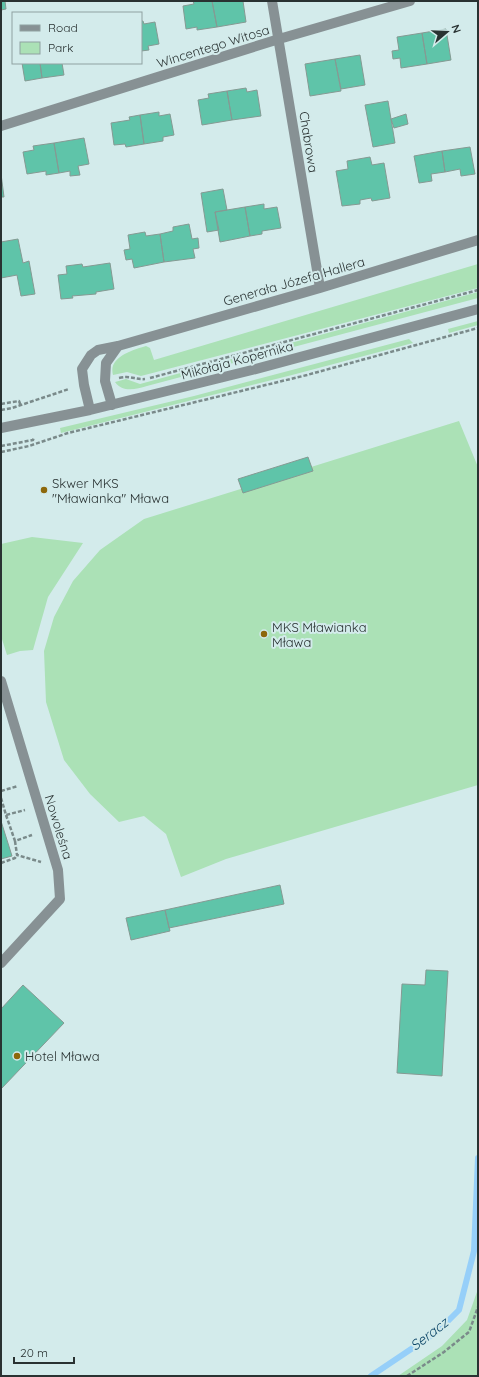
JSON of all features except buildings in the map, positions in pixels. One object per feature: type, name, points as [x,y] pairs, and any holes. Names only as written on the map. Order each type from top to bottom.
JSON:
[{"type":"street","name":"Chabrowa","points":[[272,1],[320,288]]},
{"type":"street","name":"Wincentego Witosa","points":[[1,126],[279,39],[410,1]]},
{"type":"street","name":"Generała Józefa Hallera","points":[[90,410],[82,369],[91,355],[98,350],[118,346],[320,288],[478,240]]},
{"type":"street","name":"Mikołaja Kopernika","points":[[1,428],[112,405],[252,370],[478,309]]},
{"type":"street","points":[[112,405],[105,381],[106,363],[118,346]]},
{"type":"street","name":"Nowoleśna","points":[[1,681],[58,870],[60,899],[1,962]]},
{"type":"path","points":[[105,381],[128,376],[143,380],[478,290]]},
{"type":"path","points":[[1,452],[28,446],[68,433],[307,375],[478,328]]},
{"type":"path","points":[[1,410],[12,408],[84,385]]},
{"type":"path","points":[[1,791],[20,785],[22,791]]},
{"type":"path","points":[[1,798],[15,841],[17,856]]},
{"type":"path","points":[[6,815],[27,809],[29,815]]},
{"type":"path","points":[[15,841],[35,834]]},
{"type":"path","points":[[1,863],[17,856],[44,863],[41,856]]},
{"type":"path","points":[[407,1376],[444,1352],[469,1332],[478,1307]]},
{"type":"green space","points":[[478,264],[478,288],[141,376],[127,372],[113,375],[112,369],[114,363],[118,359],[129,352],[146,346],[150,348],[154,360]]},
{"type":"green space","points":[[478,292],[478,298],[143,387],[126,389],[122,388],[115,382],[126,379],[140,384]]},
{"type":"green space","points":[[478,321],[478,325],[449,333],[448,329]]},
{"type":"green space","points":[[409,339],[413,343],[61,433],[60,428],[194,396]]},
{"type":"green space","name":"MKS Mławianka Mława","points":[[459,421],[478,467],[478,785],[226,859],[181,877],[166,834],[144,816],[119,822],[90,794],[64,760],[46,702],[44,651],[54,617],[73,581],[100,550],[144,519]]},
{"type":"green space","points":[[32,537],[83,543],[48,597],[33,650],[20,651],[7,655],[1,636],[1,544]]},
{"type":"green space","points":[[478,1289],[478,1376],[398,1376],[442,1346],[467,1320]]},
{"type":"waterway","name":"Seracz","points":[[371,1376],[438,1331],[459,1310],[474,1251],[478,1158]]},
{"type":"place","name":"Skwer MKS \"Mławianka\" Mława","points":[[44,490]]},
{"type":"place","name":"MKS Mławianka Mława","points":[[264,634]]},
{"type":"place","name":"Hotel Mława","points":[[17,1056]]}]
